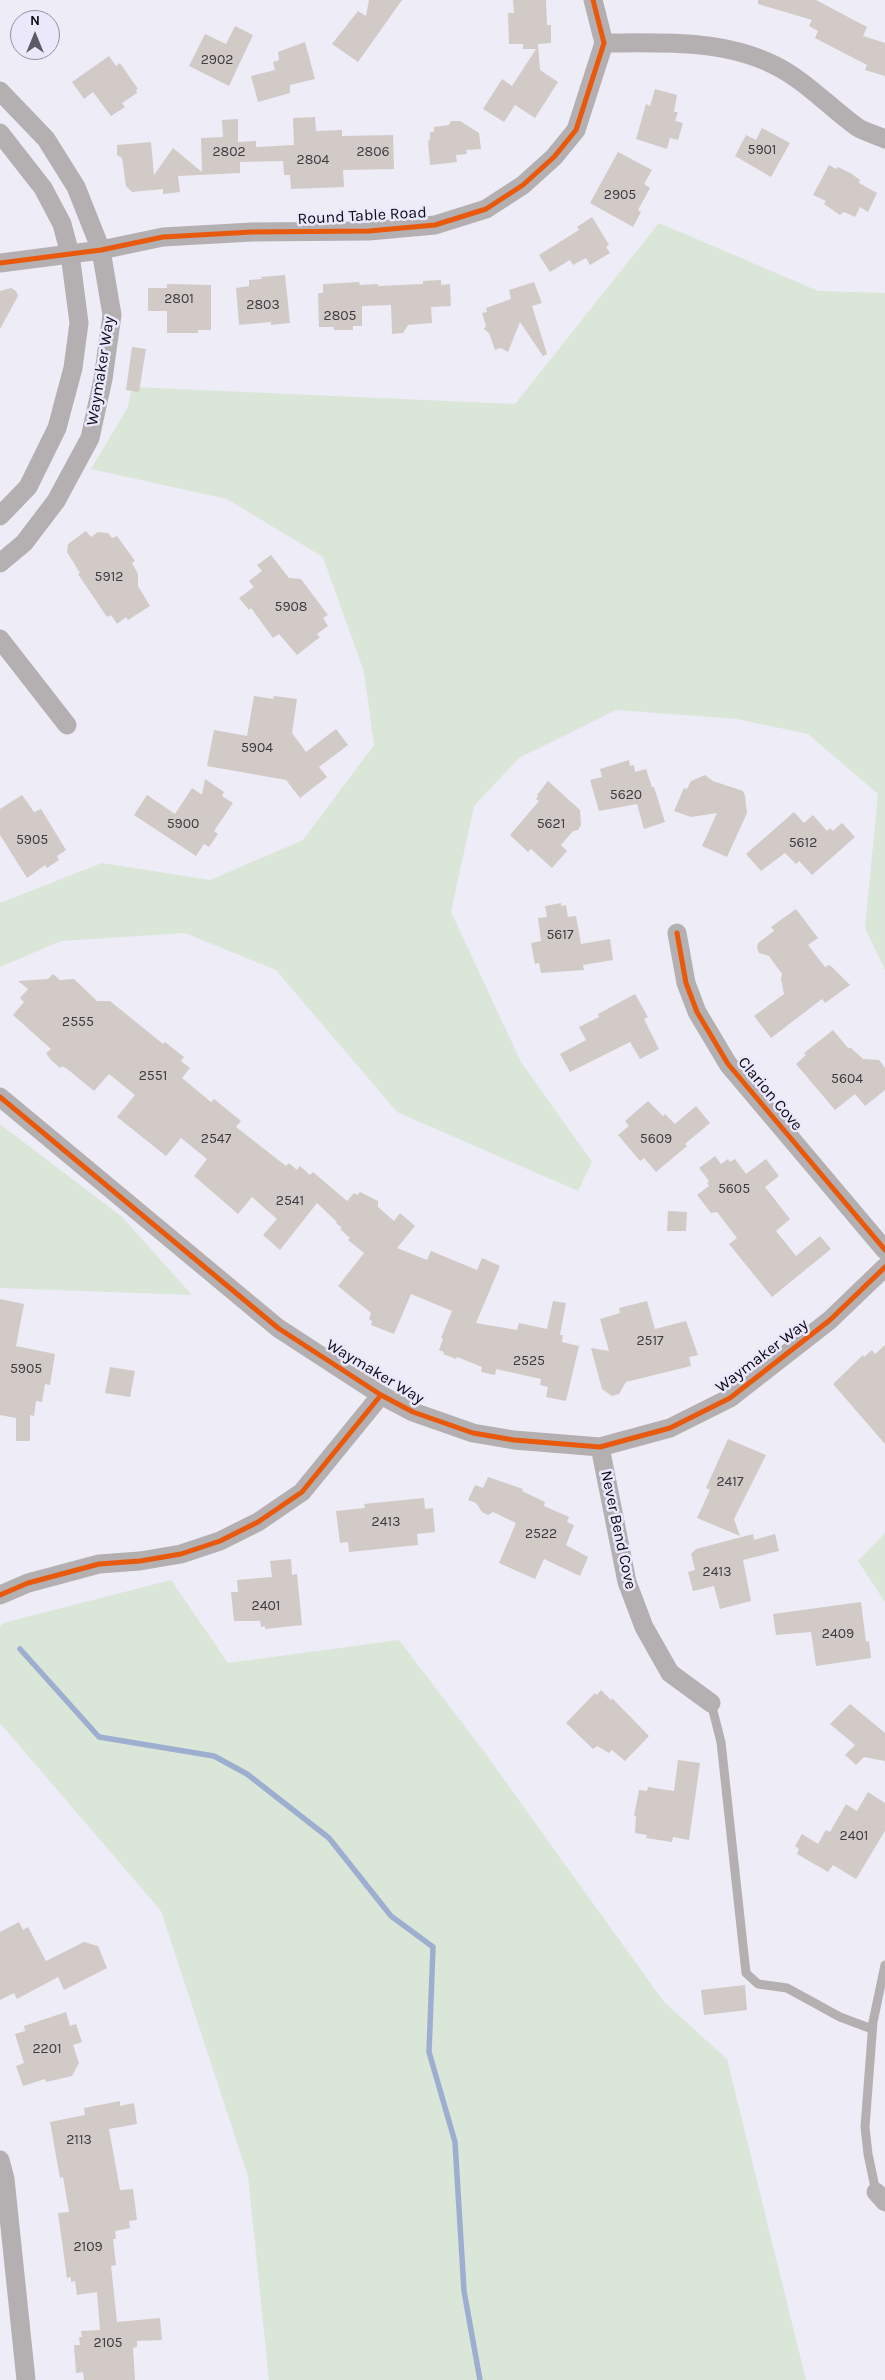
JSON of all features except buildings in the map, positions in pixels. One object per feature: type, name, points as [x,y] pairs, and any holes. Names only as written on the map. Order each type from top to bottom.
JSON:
[{"type":"street","points":[[593,0],[604,43],[674,43],[736,51],[774,65],[820,96],[859,128],[885,139]]},
{"type":"street","name":"Round Table Road","points":[[0,263],[101,250],[163,237],[252,232],[369,231],[435,225],[486,209],[524,185],[554,157],[576,130],[604,43]]},
{"type":"street","name":"Waymaker Way","points":[[0,91],[46,139],[76,187],[101,250],[112,315],[103,379],[90,438],[56,501],[24,543],[0,563]]},
{"type":"street","name":"Waymaker Way","points":[[0,133],[43,188],[62,224],[70,254],[78,323],[73,368],[57,428],[28,487],[0,516]]},
{"type":"street","points":[[0,639],[67,725]]},
{"type":"street","name":"Clarion Cove","points":[[678,933],[686,983],[697,1012],[728,1064],[885,1250]]},
{"type":"street","name":"Waymaker Way","points":[[0,1097],[278,1328],[381,1394],[413,1412],[472,1433],[514,1440],[600,1447],[670,1428],[730,1398],[830,1320],[885,1267]]},
{"type":"street","points":[[0,1595],[28,1583],[98,1564],[140,1561],[181,1554],[220,1541],[258,1522],[302,1492],[381,1394]]},
{"type":"street","name":"Never Bend Cove","points":[[600,1447],[627,1582],[644,1627],[670,1673],[711,1703]]},
{"type":"street","points":[[0,2160],[5,2179],[26,2380]]},
{"type":"lane","points":[[711,1703],[721,1742],[746,1973],[758,1984],[787,1988],[840,2017],[872,2029]]},
{"type":"lane","points":[[880,2197],[868,2154],[865,2127],[872,2029],[880,1979],[885,1965]]},
{"type":"green space","points":[[659,223],[818,291],[885,293],[885,970],[865,928],[878,794],[808,734],[737,719],[616,710],[519,758],[474,806],[451,912],[521,1062],[592,1162],[578,1191],[397,1112],[276,970],[185,933],[61,941],[0,967],[0,903],[102,863],[210,880],[303,840],[374,745],[364,672],[323,557],[227,499],[91,469],[128,407],[132,387],[515,404]]},
{"type":"green space","points":[[0,1124],[122,1217],[192,1295],[0,1288]]},
{"type":"green space","points":[[885,1533],[885,1602],[858,1561]]},
{"type":"green space","points":[[171,1580],[228,1663],[399,1640],[482,1749],[664,2002],[727,2059],[806,2380],[269,2380],[248,2176],[161,1911],[0,1723],[0,1627],[3,1623]]},
{"type":"waterway","points":[[20,1649],[99,1737],[214,1756],[247,1774],[329,1838],[391,1916],[433,1947],[429,2052],[455,2142],[464,2291],[480,2380]]},
{"type":"cycle path","points":[[0,263],[101,250],[163,237],[252,232],[369,231],[435,225],[486,209],[523,185],[554,157],[576,130],[604,43],[593,0]]},
{"type":"cycle path","points":[[677,933],[686,983],[697,1012],[728,1064],[885,1250]]},
{"type":"cycle path","points":[[0,1097],[278,1328],[381,1395],[413,1412],[473,1433],[514,1440],[600,1447],[670,1428],[730,1398],[830,1320],[885,1267]]},
{"type":"cycle path","points":[[0,1595],[28,1583],[99,1564],[140,1561],[181,1554],[220,1541],[258,1522],[302,1492],[381,1395]]}]
